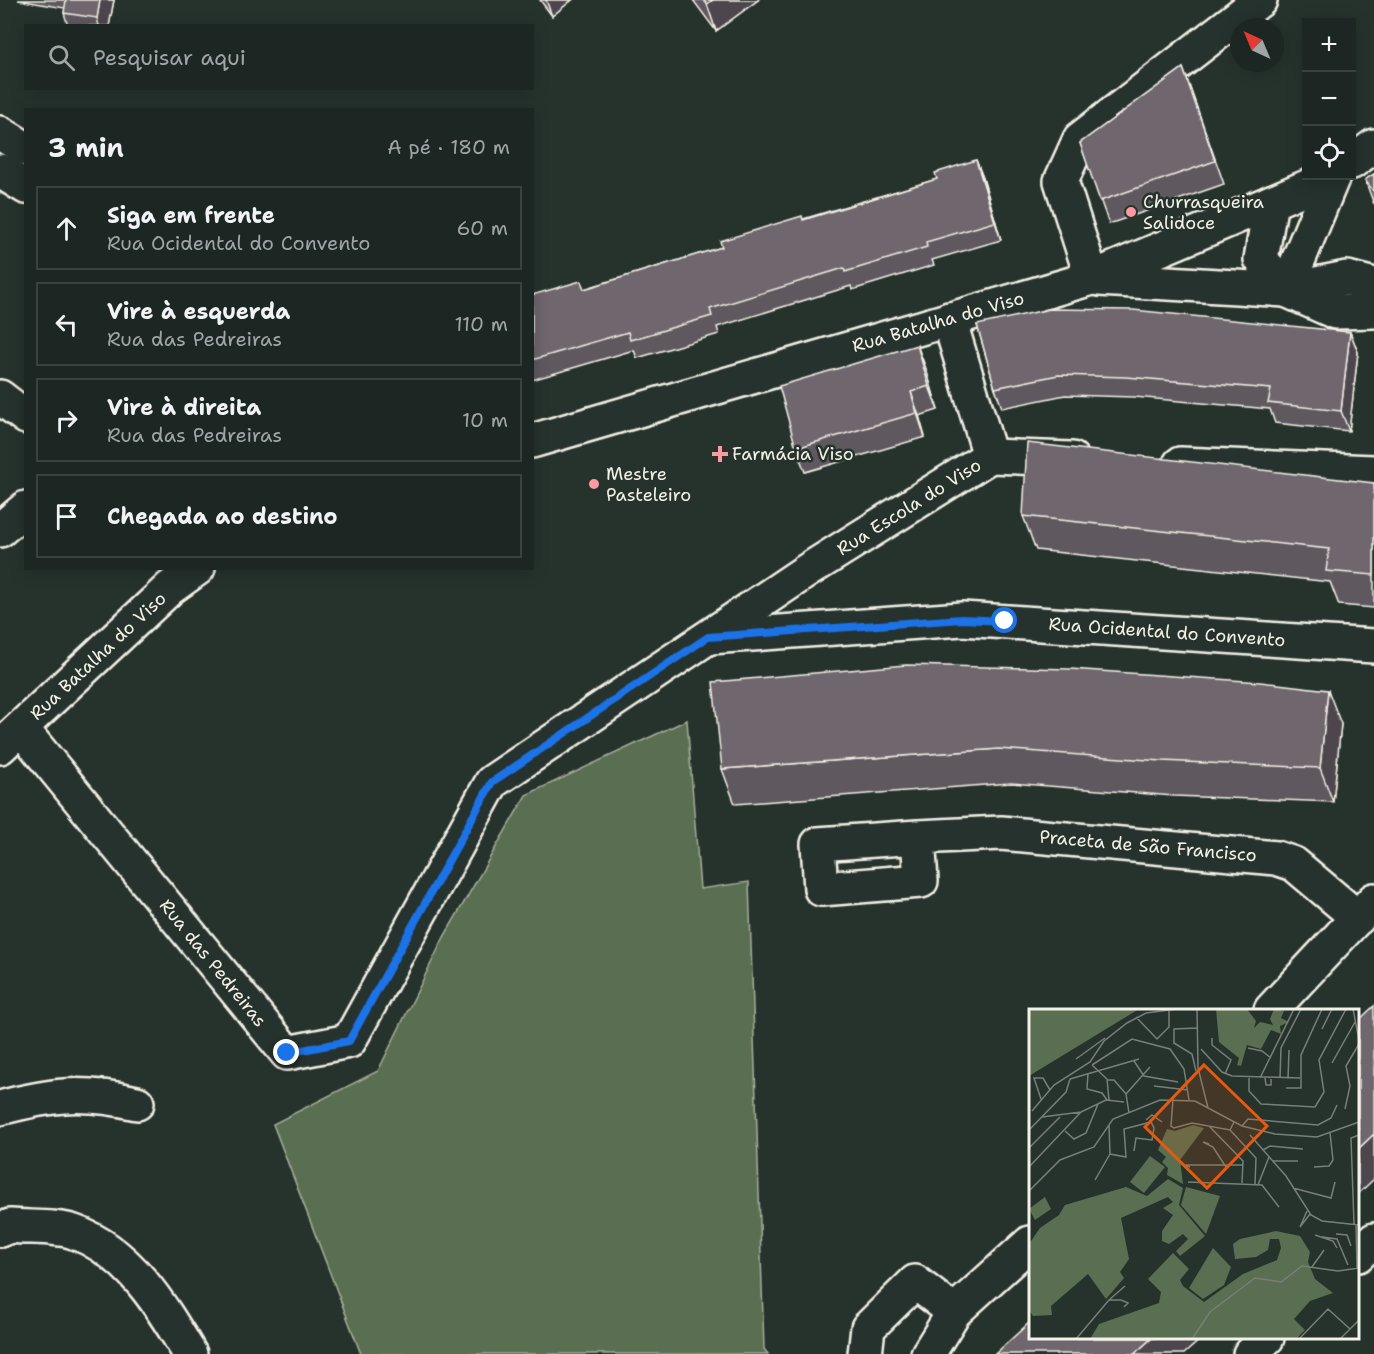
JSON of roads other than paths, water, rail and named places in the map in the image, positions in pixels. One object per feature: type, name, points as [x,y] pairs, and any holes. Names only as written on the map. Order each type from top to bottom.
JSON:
[{"type":"street","points":[[1260,0],[1080,139],[1061,181],[1092,278],[1286,290],[1347,278],[1374,285]]},
{"type":"street","points":[[0,133],[24,148]]},
{"type":"street","points":[[1356,159],[1374,146]]},
{"type":"street","points":[[0,171],[24,186]]},
{"type":"street","name":"Rua Batalha do Viso","points":[[534,440],[1092,278],[1323,180]]},
{"type":"street","points":[[1286,290],[1331,180]]},
{"type":"street","points":[[1271,202],[1261,259],[1286,290],[1335,312],[1374,311]]},
{"type":"street","name":"Rua Escola do Viso","points":[[708,637],[990,456],[949,319]]},
{"type":"street","points":[[0,397],[24,415]]},
{"type":"street","points":[[990,456],[1106,460]]},
{"type":"street","points":[[1153,462],[1374,472]]},
{"type":"street","points":[[0,530],[24,510]]},
{"type":"street","name":"Rua Batalha do Viso","points":[[10,738],[170,588],[195,570]]},
{"type":"street","name":"Rua Ocidental do Convento","points":[[708,637],[962,619],[1374,646]]},
{"type":"street","name":"Rua das Pedreiras","points":[[10,738],[287,1053],[349,1041],[492,782],[708,637]]},
{"type":"street","name":"Praceta de São Francisco","points":[[918,837],[1001,833],[1276,858],[1294,864],[1366,909]]},
{"type":"street","points":[[1273,1009],[1366,909]]},
{"type":"street","points":[[0,1108],[43,1096],[100,1094],[137,1103]]},
{"type":"street","points":[[0,1230],[10,1226],[74,1232],[116,1255],[162,1308],[190,1354]]},
{"type":"street","points":[[1359,1254],[1374,1240]]},
{"type":"street","points":[[928,1354],[954,1312],[1029,1244]]},
{"type":"street","points":[[865,1354],[868,1328],[915,1282],[954,1312]]},
{"type":"street","points":[[1250,1354],[1266,1339]]},
{"type":"place","name":"Churrasqueira Salidoce","points":[[1131,212]]},
{"type":"place","name":"Farmácia Viso","points":[[720,454]]},
{"type":"place","name":"Mestre Pasteleiro","points":[[594,484]]}]
